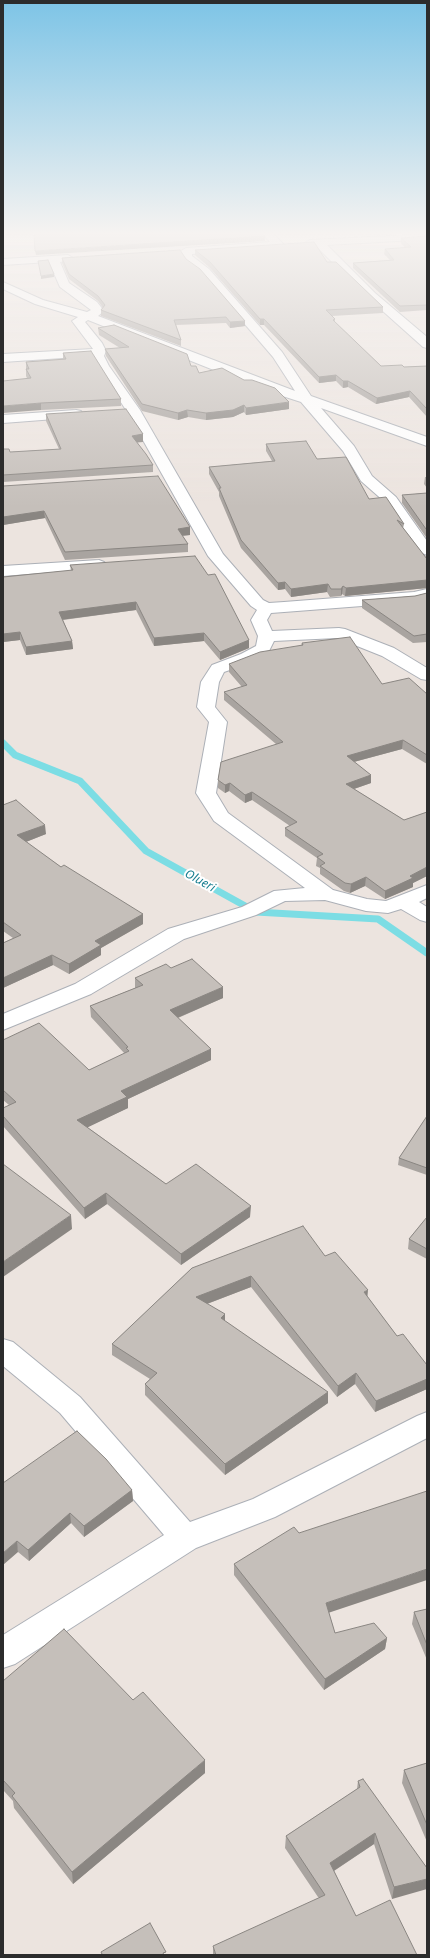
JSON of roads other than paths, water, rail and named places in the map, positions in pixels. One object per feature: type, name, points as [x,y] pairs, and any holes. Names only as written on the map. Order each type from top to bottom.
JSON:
[{"type":"street","points":[[81,324],[96,343],[100,351],[98,356],[103,366],[133,410],[171,476],[208,557],[257,603],[266,608],[414,597],[427,594]]},
{"type":"street","points":[[109,324],[269,387],[427,442]]},
{"type":"street","points":[[251,324],[278,355],[306,399],[348,449],[366,478],[391,500],[418,541],[427,550]]},
{"type":"street","points":[[406,324],[427,344]]},
{"type":"street","points":[[3,358],[100,351]]},
{"type":"street","points":[[118,411],[133,410]]},
{"type":"street","points":[[3,419],[86,413]]},
{"type":"street","points":[[156,477],[171,476]]},
{"type":"street","points":[[3,571],[116,564]]},
{"type":"street","points":[[266,608],[259,620],[266,636],[265,644],[262,648],[247,658],[218,669],[210,682],[206,707],[218,722],[208,773],[206,793],[221,817],[326,894]]},
{"type":"street","points":[[266,636],[339,633],[388,652],[427,675]]},
{"type":"street","points":[[3,1023],[83,989],[176,934],[249,911],[281,894],[326,894],[366,905],[388,907],[427,891]]},
{"type":"street","points":[[403,901],[427,916]]},
{"type":"street","points":[[3,1350],[70,1405],[185,1538]]},
{"type":"street","points":[[3,1653],[185,1538],[264,1508],[427,1424]]},
{"type":"waterway","name":"Olueri","points":[[3,743],[15,755],[80,781],[146,851],[256,912],[378,919],[427,953]]}]
